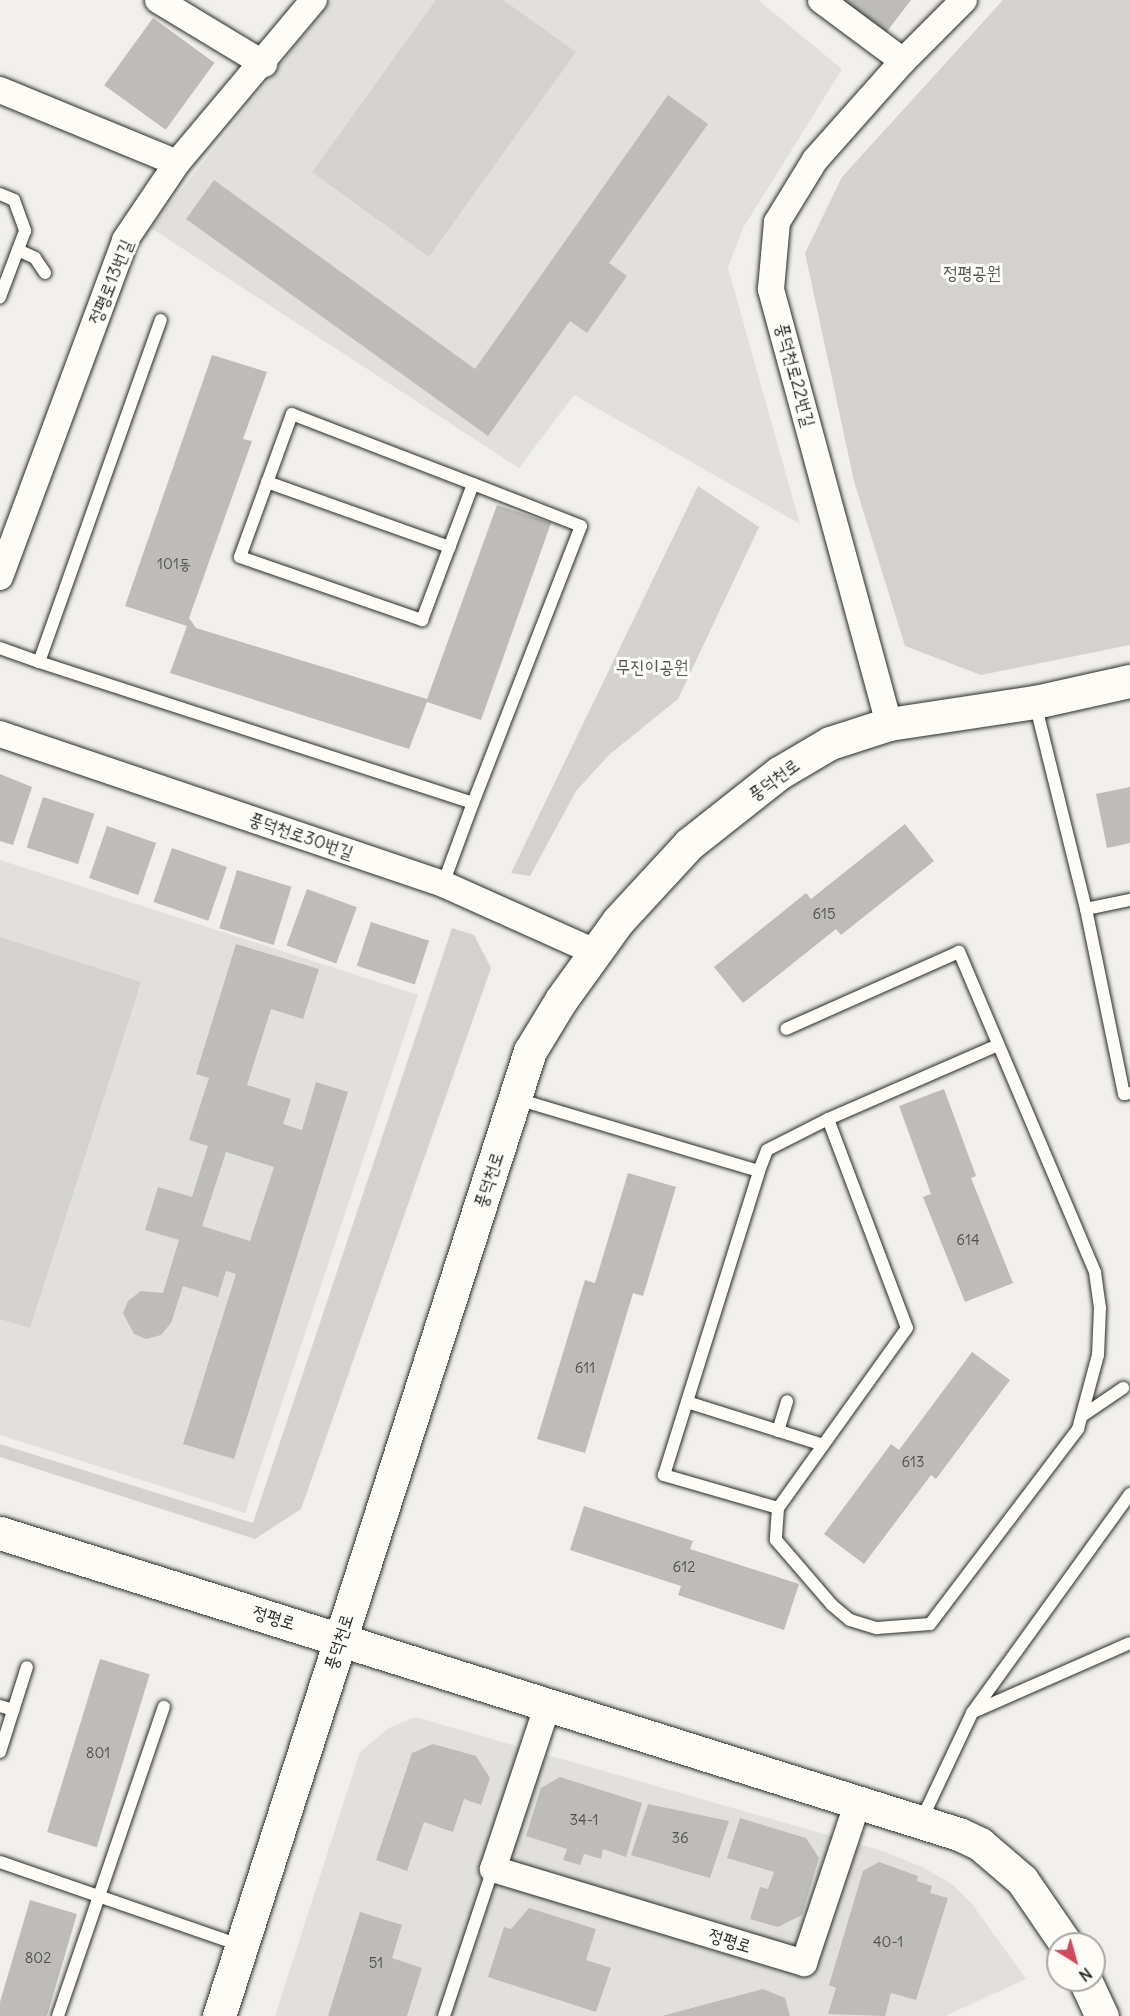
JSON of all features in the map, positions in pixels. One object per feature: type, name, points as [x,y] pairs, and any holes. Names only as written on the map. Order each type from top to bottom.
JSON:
[{"type":"main road","name":"풍덕천로","points":[[219,2016],[530,1052],[561,1000],[618,921],[689,844],[778,773],[830,743],[889,724],[1035,702],[1130,681]]},
{"type":"main road","name":"정평로","points":[[0,1533],[340,1639],[547,1707],[959,1834],[992,1854],[1039,1900],[1059,1932]]},
{"type":"main road","points":[[1091,1992],[1102,2016]]},
{"type":"street","points":[[158,0],[264,64]]},
{"type":"street","name":"정평로13번길","points":[[0,577],[125,240],[177,164],[264,64],[314,0]]},
{"type":"street","points":[[820,0],[903,61]]},
{"type":"street","name":"풍덕천로22번길","points":[[889,724],[771,289],[777,222],[815,160],[903,61],[964,0]]},
{"type":"street","points":[[0,90],[177,164]]},
{"type":"street","name":"풍덕천로30번길","points":[[0,734],[443,884],[597,953]]},
{"type":"street","points":[[493,1869],[547,1707]]},
{"type":"street","name":"정평로","points":[[493,1869],[804,1963],[858,1802]]},
{"type":"lane","points":[[0,194],[14,200],[25,231],[0,297]]},
{"type":"lane","points":[[18,250],[35,258],[45,273]]},
{"type":"lane","points":[[39,662],[161,320]]},
{"type":"lane","points":[[443,884],[581,526],[473,484],[292,414],[240,557],[422,620],[473,484]]},
{"type":"lane","points":[[267,482],[450,547]]},
{"type":"lane","points":[[0,648],[473,803]]},
{"type":"lane","points":[[1035,702],[1086,909],[1124,1094],[1130,1093]]},
{"type":"lane","points":[[1086,909],[1130,900]]},
{"type":"lane","points":[[786,1029],[959,952],[1095,1272],[1100,1308],[1098,1355],[1078,1429],[930,1624],[877,1628],[850,1620],[832,1605],[776,1540],[778,1508],[907,1328],[828,1119]]},
{"type":"lane","points":[[778,1508],[664,1475],[767,1150],[828,1119],[998,1045]]},
{"type":"lane","points":[[516,1099],[759,1171]]},
{"type":"lane","points":[[1082,1416],[1123,1388]]},
{"type":"lane","points":[[687,1401],[823,1446]]},
{"type":"lane","points":[[778,1431],[787,1401]]},
{"type":"lane","points":[[921,1822],[972,1713],[1130,1494]]},
{"type":"lane","points":[[972,1713],[1130,1642]]},
{"type":"lane","points":[[0,1752],[27,1667]]},
{"type":"lane","points":[[0,1706],[13,1710]]},
{"type":"lane","points":[[58,2016],[164,1707]]},
{"type":"lane","points":[[0,1862],[241,1946]]},
{"type":"lane","points":[[444,2016],[493,1869]]},
{"type":"shaded area","points":[[332,0],[758,0],[842,69],[743,228],[728,268],[800,524],[574,395],[519,468],[151,228]]},
{"type":"shaded area","points":[[0,860],[418,995],[245,1513],[0,1435]]},
{"type":"shaded area","points":[[415,1717],[883,1851],[922,1867],[952,1884],[972,1904],[1026,1979],[945,2016],[275,2016],[360,1752],[389,1728]]},
{"type":"green space","points":[[436,0],[503,0],[576,52],[429,257],[312,172]]},
{"type":"green space","name":"정평공원","points":[[1003,0],[1130,0],[1130,645],[981,675],[905,646],[854,481],[805,253],[842,177]]},
{"type":"green space","name":"무진이공원","points":[[698,486],[759,527],[678,699],[610,754],[576,791],[530,876],[511,873]]},
{"type":"green space","points":[[452,928],[474,935],[491,968],[301,1509],[255,1539],[0,1457],[0,1444],[253,1523]]},
{"type":"green space","points":[[0,937],[141,982],[30,1328],[0,1319]]},
{"type":"building","points":[[833,0],[911,0],[882,38]]},
{"type":"building","points":[[153,18],[214,63],[166,130],[104,85]]},
{"type":"building","points":[[668,95],[708,124],[609,263],[627,276],[587,333],[570,321],[488,436],[186,219],[214,180],[475,369]]},
{"type":"building","points":[[212,355],[267,372],[243,439],[252,441],[189,618],[196,628],[427,699],[497,505],[551,523],[481,720],[427,702],[409,749],[170,673],[187,626],[125,606]]},
{"type":"building","points":[[0,774],[32,787],[13,845],[0,841]]},
{"type":"building","points":[[1130,787],[1130,843],[1107,848],[1096,794]]},
{"type":"building","points":[[43,797],[94,814],[78,864],[27,847]]},
{"type":"building","points":[[905,824],[934,861],[841,935],[836,929],[743,1003],[714,967],[806,893],[811,899]]},
{"type":"building","points":[[107,826],[156,843],[138,895],[89,878]]},
{"type":"building","points":[[172,848],[227,867],[208,921],[153,902]]},
{"type":"building","points":[[237,870],[292,887],[274,945],[219,928]]},
{"type":"building","points":[[307,889],[357,907],[336,964],[286,945]]},
{"type":"building","points":[[371,922],[429,941],[415,985],[357,966]]},
{"type":"building","points":[[236,944],[319,969],[303,1019],[271,1009],[247,1085],[291,1099],[283,1124],[302,1130],[316,1082],[348,1092],[234,1459],[183,1444],[236,1274],[226,1271],[218,1297],[183,1286],[171,1323],[161,1335],[146,1339],[134,1334],[123,1313],[128,1301],[141,1291],[163,1293],[179,1240],[145,1230],[158,1187],[192,1197],[208,1146],[189,1140],[209,1078],[196,1074]],"holes":[[[226,1152],[274,1167],[250,1241],[202,1226]]]},
{"type":"building","points":[[944,1089],[976,1176],[971,1178],[1013,1283],[965,1302],[923,1197],[931,1194],[899,1106]]},
{"type":"building","points":[[628,1173],[676,1187],[643,1296],[633,1293],[585,1453],[537,1439],[585,1280],[595,1283]]},
{"type":"building","points":[[972,1352],[1010,1380],[936,1479],[931,1475],[864,1564],[824,1534],[891,1444],[899,1450]]},
{"type":"building","points":[[584,1506],[693,1541],[690,1549],[799,1584],[784,1630],[678,1595],[681,1586],[570,1550]]},
{"type":"building","points":[[100,1659],[150,1674],[97,1847],[47,1832]]},
{"type":"building","points":[[433,1744],[476,1756],[490,1778],[481,1805],[464,1799],[453,1832],[424,1822],[407,1871],[376,1860],[412,1753]]},
{"type":"building","points":[[560,1777],[642,1803],[626,1857],[603,1849],[601,1859],[584,1854],[580,1865],[563,1860],[567,1849],[526,1836],[541,1788]]},
{"type":"building","points":[[648,1804],[729,1821],[710,1878],[631,1855]]},
{"type":"building","points":[[740,1818],[806,1838],[819,1858],[802,1915],[778,1927],[750,1919],[760,1887],[768,1889],[774,1872],[727,1858]]},
{"type":"building","points":[[879,1862],[918,1876],[917,1881],[932,1886],[930,1893],[948,1898],[916,2000],[891,1993],[885,2016],[828,2014],[836,1988],[829,1985],[863,1871]]},
{"type":"building","points":[[30,1900],[77,1914],[47,2016],[0,2016],[0,2002]]},
{"type":"building","points":[[529,1908],[596,1929],[586,1960],[611,1968],[596,2012],[488,1977],[504,1927],[511,1929]]},
{"type":"building","points":[[360,1912],[402,1925],[392,1958],[422,1968],[407,2016],[328,2016]]},
{"type":"building","points":[[763,1989],[785,1998],[790,2016],[662,2016]]}]
